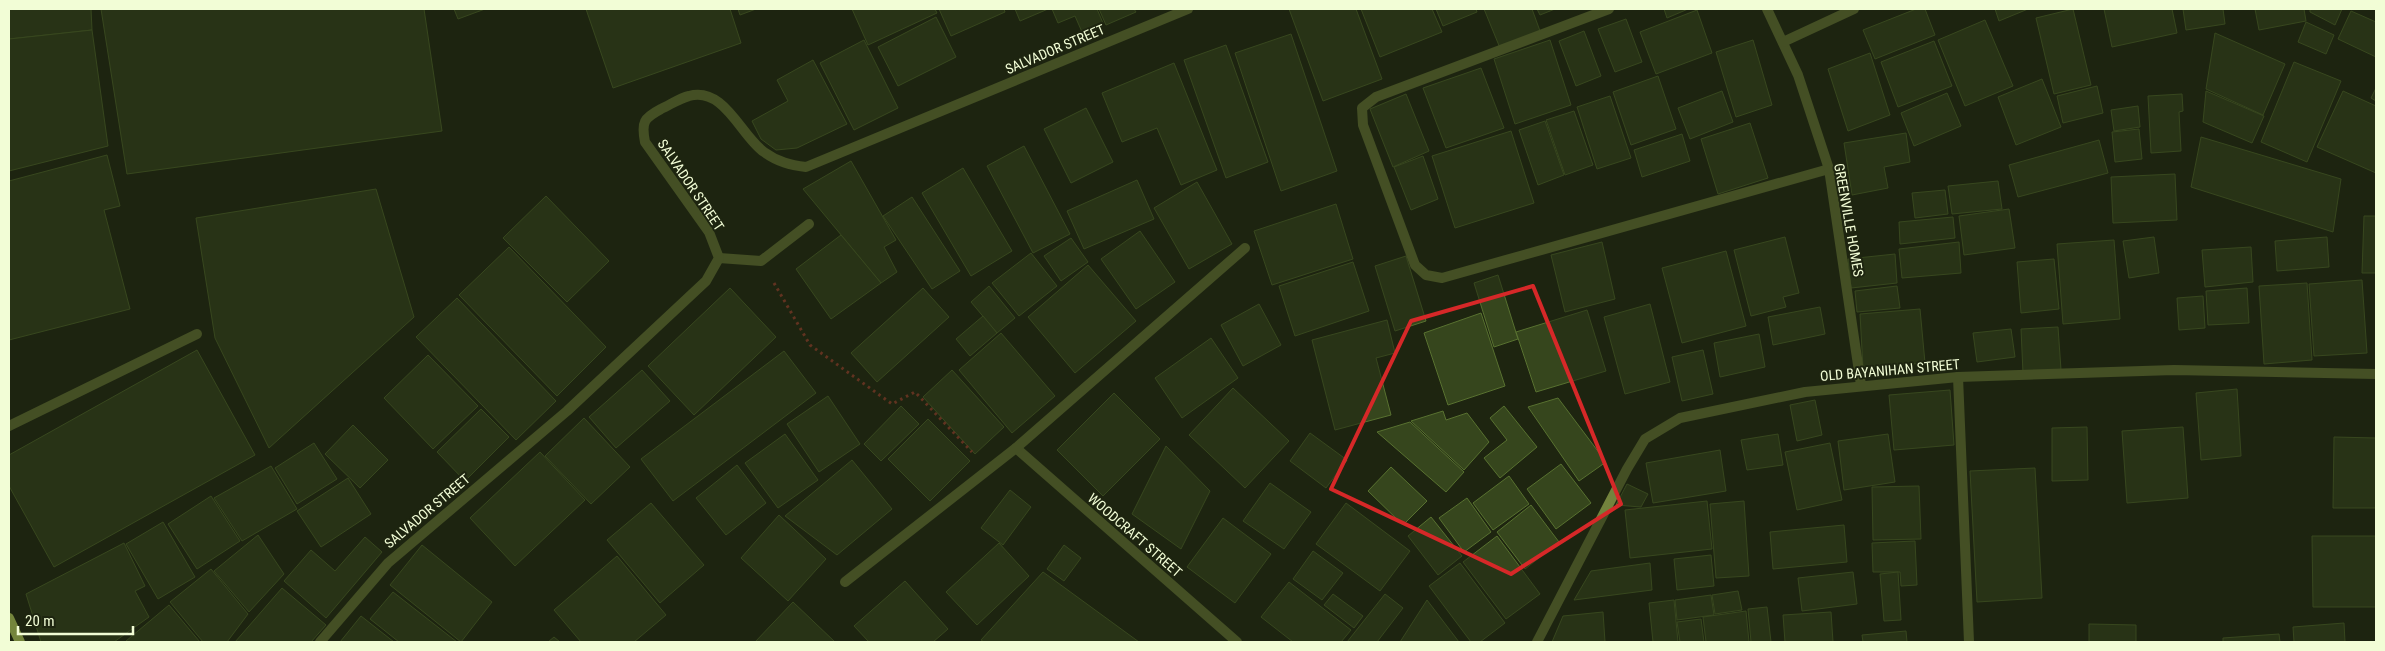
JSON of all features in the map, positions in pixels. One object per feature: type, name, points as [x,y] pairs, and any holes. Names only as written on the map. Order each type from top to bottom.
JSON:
[{"type":"main road","points":[[9,618],[11,631],[20,642]]},
{"type":"street","name":"SALVADOR STREET","points":[[320,642],[388,562],[567,411],[706,281],[719,258],[709,232],[645,142],[642,129],[647,117],[689,95],[705,95],[721,104],[762,151],[784,165],[806,167],[1188,9]]},
{"type":"street","points":[[1609,9],[1376,97],[1362,108],[1363,125],[1415,264],[1426,275],[1442,278],[1828,169]]},
{"type":"street","name":"GREENVILLE HOMES","points":[[1767,9],[1798,75],[1828,169],[1860,385]]},
{"type":"street","points":[[1782,42],[1854,9]]},
{"type":"street","points":[[719,258],[761,261],[809,224]]},
{"type":"street","points":[[845,582],[1016,448],[1245,248]]},
{"type":"street","points":[[9,426],[197,334]]},
{"type":"street","name":"OLD BAYANIHAN STREET","points":[[1537,642],[1627,469],[1645,439],[1680,418],[1805,392],[1958,376],[2174,370],[2376,374]]},
{"type":"street","points":[[1958,376],[1969,642]]},
{"type":"street","name":"WOODCRAFT STREET","points":[[1016,448],[1237,642]]},
{"type":"path","points":[[761,261],[810,345],[892,404],[914,392],[974,454],[1000,461]]},
{"type":"highlighted area","points":[[1533,286],[1621,504],[1511,574],[1331,489],[1411,321]]},
{"type":"building","points":[[9,9],[91,9],[92,30],[9,39]]},
{"type":"building","points":[[101,9],[424,9],[442,131],[127,174]]},
{"type":"building","points":[[454,9],[485,9],[458,19]]},
{"type":"building","points":[[586,9],[730,9],[741,43],[613,88]]},
{"type":"building","points":[[738,9],[756,9],[740,15]]},
{"type":"building","points":[[852,9],[935,9],[937,13],[868,45]]},
{"type":"building","points":[[939,9],[1004,9],[1005,12],[951,36]]},
{"type":"building","points":[[1015,9],[1048,9],[1020,21]]},
{"type":"building","points":[[1052,9],[1097,9],[1103,23],[1082,32],[1075,16],[1058,23]]},
{"type":"building","points":[[1099,9],[1134,9],[1136,12],[1106,25]]},
{"type":"building","points":[[1289,9],[1356,9],[1382,79],[1323,101]]},
{"type":"building","points":[[1361,9],[1432,9],[1442,32],[1380,57]]},
{"type":"building","points":[[1436,9],[1476,9],[1477,12],[1443,26]]},
{"type":"building","points":[[1484,9],[1532,9],[1540,31],[1500,48]]},
{"type":"building","points":[[1537,9],[1555,9],[1540,15]]},
{"type":"building","points":[[1664,9],[1688,9],[1667,18]]},
{"type":"building","points":[[1916,9],[1925,9],[1935,35],[1875,59],[1863,30]]},
{"type":"building","points":[[1995,9],[2028,9],[1999,21]]},
{"type":"building","points":[[2073,9],[2091,85],[2054,94],[2036,18]]},
{"type":"building","points":[[2104,9],[2172,9],[2177,33],[2112,47]]},
{"type":"building","points":[[2183,9],[2223,9],[2225,24],[2186,30]]},
{"type":"building","points":[[2255,9],[2304,9],[2306,21],[2259,30]]},
{"type":"building","points":[[2310,9],[2342,9],[2335,25],[2310,12]]},
{"type":"building","points":[[1697,10],[1712,53],[1656,74],[1640,32]]},
{"type":"building","points":[[2351,11],[2376,22],[2376,57],[2338,39]]},
{"type":"building","points":[[936,17],[956,57],[898,86],[878,47]]},
{"type":"building","points":[[1626,19],[1642,62],[1615,72],[1598,29]]},
{"type":"building","points":[[1985,20],[2013,86],[1965,106],[1938,40]]},
{"type":"building","points":[[2306,22],[2334,35],[2326,54],[2298,42]]},
{"type":"building","points":[[92,30],[108,146],[9,171],[9,39]]},
{"type":"building","points":[[1584,31],[1601,76],[1576,86],[1559,41]]},
{"type":"building","points":[[2215,33],[2285,64],[2263,115],[2206,89]]},
{"type":"building","points":[[1291,34],[1337,171],[1281,191],[1235,53]]},
{"type":"building","points":[[864,40],[898,108],[854,130],[820,63]]},
{"type":"building","points":[[1550,40],[1571,105],[1515,124],[1494,59]]},
{"type":"building","points":[[1753,40],[1772,105],[1736,117],[1716,52]]},
{"type":"building","points":[[1934,41],[1952,86],[1898,107],[1881,62]]},
{"type":"building","points":[[1226,45],[1268,162],[1226,178],[1184,60]]},
{"type":"building","points":[[1870,53],[1890,115],[1848,131],[1828,69]]},
{"type":"building","points":[[813,60],[847,124],[797,148],[776,150],[761,139],[752,121],[788,101],[777,80]]},
{"type":"building","points":[[2294,62],[2341,81],[2307,162],[2261,142]]},
{"type":"building","points":[[1174,63],[1217,170],[1181,185],[1157,128],[1122,142],[1102,93]]},
{"type":"building","points":[[1481,68],[1504,128],[1446,148],[1423,88]]},
{"type":"building","points":[[1658,76],[1676,129],[1631,145],[1613,92]]},
{"type":"building","points":[[2042,79],[2061,127],[2016,145],[1998,97]]},
{"type":"building","points":[[2097,86],[2103,113],[2063,123],[2057,96]]},
{"type":"building","points":[[2376,88],[2376,101],[2371,98]]},
{"type":"building","points":[[1722,91],[1733,122],[1690,139],[1678,108]]},
{"type":"building","points":[[2206,91],[2264,116],[2252,143],[2203,122]]},
{"type":"building","points":[[2343,91],[2376,106],[2376,173],[2317,147]]},
{"type":"building","points":[[1947,93],[1961,126],[1914,146],[1901,113]]},
{"type":"building","points":[[1406,94],[1429,151],[1393,167],[1370,109]]},
{"type":"building","points":[[2182,94],[2183,111],[2179,112],[2181,151],[2151,153],[2148,96]]},
{"type":"building","points":[[1610,96],[1631,158],[1597,169],[1577,107]]},
{"type":"building","points":[[2138,106],[2140,127],[2114,131],[2111,110]]},
{"type":"building","points":[[1086,108],[1113,162],[1071,183],[1044,129]]},
{"type":"building","points":[[1574,111],[1593,165],[1565,175],[1546,120]]},
{"type":"building","points":[[1545,121],[1564,175],[1538,185],[1519,130]]},
{"type":"building","points":[[1750,123],[1768,178],[1718,194],[1701,139]]},
{"type":"building","points":[[2139,129],[2142,159],[2115,162],[2112,132]]},
{"type":"building","points":[[1511,131],[1534,203],[1455,228],[1432,156]]},
{"type":"building","points":[[1906,133],[1910,162],[1884,167],[1888,188],[1852,195],[1844,143]]},
{"type":"building","points":[[1682,134],[1690,161],[1642,177],[1634,150]]},
{"type":"building","points":[[2201,137],[2341,179],[2333,232],[2191,187]]},
{"type":"building","points":[[2099,140],[2108,173],[2018,197],[2009,165]]},
{"type":"building","points":[[1024,146],[1070,234],[1033,253],[987,166]]},
{"type":"building","points":[[107,155],[120,206],[104,210],[130,309],[9,340],[9,181]]},
{"type":"building","points":[[1423,156],[1438,199],[1411,210],[1394,167]]},
{"type":"building","points":[[851,161],[896,240],[884,247],[897,272],[881,283],[803,189]]},
{"type":"building","points":[[963,168],[1012,251],[971,276],[922,193]]},
{"type":"building","points":[[2175,174],[2177,220],[2113,223],[2111,177]]},
{"type":"building","points":[[1137,180],[1154,219],[1084,249],[1067,211]]},
{"type":"building","points":[[1998,181],[2002,209],[1952,214],[1948,186]]},
{"type":"building","points":[[1197,182],[1232,244],[1189,269],[1154,208]]},
{"type":"building","points":[[376,189],[414,317],[269,448],[215,338],[196,218]]},
{"type":"building","points":[[1945,190],[1948,214],[1915,218],[1912,193]]},
{"type":"building","points":[[546,196],[609,261],[567,302],[503,238]]},
{"type":"building","points":[[912,197],[960,271],[932,289],[883,216]]},
{"type":"building","points":[[1336,204],[1353,259],[1272,285],[1254,231]]},
{"type":"building","points":[[2009,209],[2015,248],[1964,255],[1959,216]]},
{"type":"building","points":[[2364,216],[2376,216],[2376,273],[2362,273]]},
{"type":"building","points":[[1953,217],[1955,238],[1900,244],[1899,222]]},
{"type":"building","points":[[1140,231],[1175,282],[1136,309],[1101,259]]},
{"type":"building","points":[[841,235],[881,283],[831,319],[796,269]]},
{"type":"building","points":[[1785,237],[1799,293],[1783,297],[1786,307],[1751,316],[1734,250]]},
{"type":"building","points":[[2154,237],[2159,273],[2129,278],[2123,241]]},
{"type":"building","points":[[2327,237],[2329,267],[2277,271],[2275,241]]},
{"type":"building","points":[[1071,238],[1088,262],[1061,281],[1044,256]]},
{"type":"building","points":[[2114,240],[2120,319],[2063,324],[2057,244]]},
{"type":"building","points":[[1602,242],[1615,299],[1565,312],[1551,255]]},
{"type":"building","points":[[1959,242],[1961,273],[1902,278],[1899,249]]},
{"type":"building","points":[[509,247],[606,347],[557,396],[459,295]]},
{"type":"building","points":[[2251,247],[2253,282],[2205,287],[2202,250]]},
{"type":"building","points":[[1726,251],[1746,326],[1682,343],[1662,268]]},
{"type":"building","points":[[1031,253],[1057,286],[1019,316],[992,283]]},
{"type":"building","points":[[1895,254],[1897,283],[1851,288],[1848,259]]},
{"type":"building","points":[[1406,256],[1426,321],[1395,331],[1375,266]]},
{"type":"building","points":[[2054,259],[2059,309],[2021,313],[2017,262]]},
{"type":"building","points":[[1353,262],[1369,311],[1295,336],[1279,286]]},
{"type":"building","points":[[1088,265],[1136,321],[1075,373],[1028,317]]},
{"type":"building","points":[[1498,275],[1518,339],[1494,347],[1474,283]]},
{"type":"building","points":[[2362,280],[2367,353],[2314,356],[2309,284]]},
{"type":"building","points":[[2307,283],[2312,360],[2264,364],[2259,286]]},
{"type":"building","points":[[989,286],[1015,318],[997,333],[971,302]]},
{"type":"building","points":[[1897,286],[1900,308],[1857,312],[1855,291]]},
{"type":"building","points":[[730,288],[776,337],[694,415],[648,366]]},
{"type":"building","points":[[923,288],[949,317],[877,382],[851,353]]},
{"type":"building","points":[[2247,288],[2249,323],[2208,325],[2206,291]]},
{"type":"building","points":[[2203,296],[2205,328],[2179,330],[2177,298]]},
{"type":"building","points":[[457,298],[556,401],[516,440],[416,337]]},
{"type":"building","points":[[1259,304],[1281,345],[1243,366],[1221,325]]},
{"type":"building","points":[[1650,304],[1670,382],[1625,394],[1604,317]]},
{"type":"building","points":[[1820,307],[1825,334],[1773,345],[1768,317]]},
{"type":"building","points":[[1920,309],[1925,363],[1863,368],[1860,314]]},
{"type":"building","points":[[1587,310],[1606,371],[1536,392],[1516,332]]},
{"type":"building","points":[[1481,313],[1505,386],[1448,405],[1424,333]]},
{"type":"building","points":[[983,316],[997,333],[970,356],[956,339]]},
{"type":"building","points":[[1387,320],[1395,353],[1376,358],[1391,415],[1335,430],[1312,340]]},
{"type":"building","points":[[2058,327],[2061,370],[2023,373],[2021,329]]},
{"type":"building","points":[[2011,329],[2015,357],[1977,362],[1973,333]]},
{"type":"building","points":[[1001,333],[1055,396],[1012,433],[959,370]]},
{"type":"building","points":[[1759,334],[1765,367],[1720,377],[1714,343]]},
{"type":"building","points":[[1211,338],[1238,378],[1182,418],[1155,378]]},
{"type":"building","points":[[197,350],[255,455],[54,567],[9,486],[9,455]]},
{"type":"building","points":[[1703,350],[1713,394],[1682,401],[1672,357]]},
{"type":"building","points":[[784,351],[816,393],[673,501],[641,459]]},
{"type":"building","points":[[428,355],[478,406],[433,449],[384,398]]},
{"type":"building","points":[[642,370],[670,401],[616,448],[589,417]]},
{"type":"building","points":[[952,370],[1004,427],[975,454],[923,397]]},
{"type":"building","points":[[1233,388],[1289,441],[1245,488],[1189,435]]},
{"type":"building","points":[[2237,389],[2241,456],[2201,460],[2196,393]]},
{"type":"building","points":[[1950,390],[1954,445],[1894,450],[1889,395]]},
{"type":"building","points":[[1114,393],[1160,439],[1103,496],[1057,450]]},
{"type":"building","points":[[828,396],[860,444],[819,472],[787,424]]},
{"type":"building","points":[[1558,398],[1606,462],[1579,481],[1528,407]]},
{"type":"building","points":[[1815,400],[1822,435],[1797,441],[1790,405]]},
{"type":"building","points":[[901,406],[919,424],[881,461],[864,444]]},
{"type":"building","points":[[1504,406],[1537,447],[1500,478],[1484,458],[1507,440],[1490,418]]},
{"type":"building","points":[[481,409],[509,437],[465,481],[437,452]]},
{"type":"building","points":[[1443,411],[1446,420],[1467,413],[1489,442],[1464,470],[1411,421]]},
{"type":"building","points":[[584,418],[630,467],[591,504],[545,456]]},
{"type":"building","points":[[928,419],[970,461],[930,501],[888,459]]},
{"type":"building","points":[[1410,422],[1464,472],[1446,492],[1377,432]]},
{"type":"building","points":[[353,425],[388,460],[360,488],[325,454]]},
{"type":"building","points":[[2087,427],[2088,480],[2052,481],[2052,428]]},
{"type":"building","points":[[2183,427],[2188,498],[2127,503],[2122,431]]},
{"type":"building","points":[[1310,433],[1347,460],[1326,488],[1290,461]]},
{"type":"building","points":[[785,434],[818,480],[778,508],[745,463]]},
{"type":"building","points":[[1778,434],[1783,465],[1747,470],[1741,440]]},
{"type":"building","points":[[1888,434],[1895,482],[1844,490],[1838,441]]},
{"type":"building","points":[[2334,437],[2376,438],[2376,508],[2333,508]]},
{"type":"building","points":[[314,443],[337,479],[297,504],[275,468]]},
{"type":"building","points":[[1830,443],[1842,500],[1797,510],[1785,452]]},
{"type":"building","points":[[1166,446],[1210,491],[1181,549],[1132,514]]},
{"type":"building","points":[[1720,450],[1726,491],[1653,503],[1646,463]]},
{"type":"building","points":[[540,452],[585,500],[515,566],[470,518]]},
{"type":"building","points":[[852,460],[892,509],[837,555],[785,516]]},
{"type":"building","points":[[1561,464],[1591,503],[1556,529],[1527,489]]},
{"type":"building","points":[[737,465],[766,503],[726,535],[696,498]]},
{"type":"building","points":[[271,466],[297,509],[242,541],[214,498]]},
{"type":"building","points":[[1391,467],[1427,501],[1403,525],[1368,491]]},
{"type":"building","points":[[2035,468],[2042,598],[1977,602],[1970,471]]},
{"type":"building","points":[[1509,476],[1529,504],[1493,530],[1473,503]]},
{"type":"building","points":[[348,478],[371,514],[321,547],[297,511]]},
{"type":"building","points":[[1270,483],[1311,512],[1284,549],[1243,521]]},
{"type":"building","points":[[1627,484],[1648,494],[1641,507],[1616,505]]},
{"type":"building","points":[[1919,486],[1921,539],[1873,540],[1872,487]]},
{"type":"building","points":[[1010,490],[1031,507],[1003,545],[981,528]]},
{"type":"building","points":[[211,496],[240,541],[197,569],[168,524]]},
{"type":"building","points":[[1467,498],[1491,532],[1464,552],[1439,518]]},
{"type":"building","points":[[1707,501],[1712,549],[1630,558],[1625,510]]},
{"type":"building","points":[[1744,501],[1749,576],[1716,578],[1710,504]]},
{"type":"building","points":[[651,503],[704,565],[660,603],[607,540]]},
{"type":"building","points":[[1346,503],[1410,551],[1380,591],[1316,544]]},
{"type":"building","points":[[1531,505],[1559,542],[1525,569],[1497,532]]},
{"type":"building","points":[[779,515],[826,559],[788,601],[741,558]]},
{"type":"building","points":[[1431,517],[1462,556],[1438,575],[1408,536]]},
{"type":"building","points":[[1223,518],[1271,554],[1235,603],[1187,567]]},
{"type":"building","points":[[163,522],[195,577],[158,599],[126,544]]},
{"type":"building","points":[[1844,525],[1847,562],[1773,569],[1770,532]]},
{"type":"building","points":[[258,535],[284,574],[249,612],[214,571]]},
{"type":"building","points":[[1497,536],[1540,594],[1506,619],[1463,562]]},
{"type":"building","points":[[2312,536],[2376,536],[2376,607],[2313,607]]},
{"type":"building","points":[[365,537],[382,552],[326,618],[284,581],[311,550],[335,571]]},
{"type":"building","points":[[1915,541],[1917,585],[1901,586],[1900,572],[1873,572],[1872,543]]},
{"type":"building","points":[[124,543],[145,586],[135,591],[149,617],[114,642],[41,642],[26,594]]},
{"type":"building","points":[[999,543],[1029,576],[977,625],[946,592]]},
{"type":"building","points":[[422,545],[492,602],[461,642],[390,585]]},
{"type":"building","points":[[1064,545],[1081,558],[1064,581],[1047,569]]},
{"type":"building","points":[[1313,551],[1343,573],[1322,600],[1293,579]]},
{"type":"building","points":[[1711,555],[1714,586],[1677,590],[1674,559]]},
{"type":"building","points":[[617,556],[666,615],[634,642],[581,642],[554,610]]},
{"type":"building","points":[[1460,563],[1505,623],[1480,642],[1471,642],[1429,586]]},
{"type":"building","points":[[1650,563],[1652,590],[1574,600],[1591,571]]},
{"type":"building","points":[[211,569],[248,614],[227,642],[203,642],[170,602]]},
{"type":"building","points":[[1043,572],[1139,642],[984,642],[981,640]]},
{"type":"building","points":[[1853,572],[1857,604],[1802,611],[1798,578]]},
{"type":"building","points":[[1898,572],[1901,620],[1884,621],[1880,574]]},
{"type":"building","points":[[905,581],[948,629],[933,642],[869,642],[854,626]]},
{"type":"building","points":[[1289,582],[1351,630],[1341,642],[1293,642],[1261,617]]},
{"type":"building","points":[[282,588],[326,625],[311,642],[235,642]]},
{"type":"building","points":[[1738,591],[1742,610],[1715,614],[1712,595]]},
{"type":"building","points":[[393,592],[457,642],[399,642],[370,619]]},
{"type":"building","points":[[1333,594],[1363,616],[1354,628],[1324,605]]},
{"type":"building","points":[[1385,594],[1403,608],[1377,642],[1347,642]]},
{"type":"building","points":[[1711,595],[1714,615],[1677,620],[1675,600]]},
{"type":"building","points":[[1427,600],[1459,642],[1400,642]]},
{"type":"building","points":[[1674,600],[1678,642],[1653,642],[1649,603]]},
{"type":"building","points":[[793,602],[835,642],[755,642]]},
{"type":"building","points":[[169,605],[200,642],[126,641]]},
{"type":"building","points":[[1767,607],[1771,642],[1751,642],[1748,609]]},
{"type":"building","points":[[1746,611],[1749,642],[1706,642],[1703,617]]},
{"type":"building","points":[[1603,612],[1605,642],[1552,642],[1563,616]]},
{"type":"building","points":[[1831,612],[1833,642],[1785,642],[1783,615]]},
{"type":"building","points":[[361,616],[394,642],[340,642]]},
{"type":"building","points":[[1701,619],[1704,642],[1680,642],[1677,622]]},
{"type":"building","points":[[2344,623],[2345,642],[2294,642],[2293,627]]},
{"type":"building","points":[[2089,624],[2136,625],[2136,642],[2089,642]]},
{"type":"building","points":[[1906,631],[1907,642],[1863,642],[1862,635]]},
{"type":"building","points":[[2279,634],[2280,642],[2223,642],[2223,638]]},
{"type":"building","points":[[554,637],[560,642],[548,642]]}]
